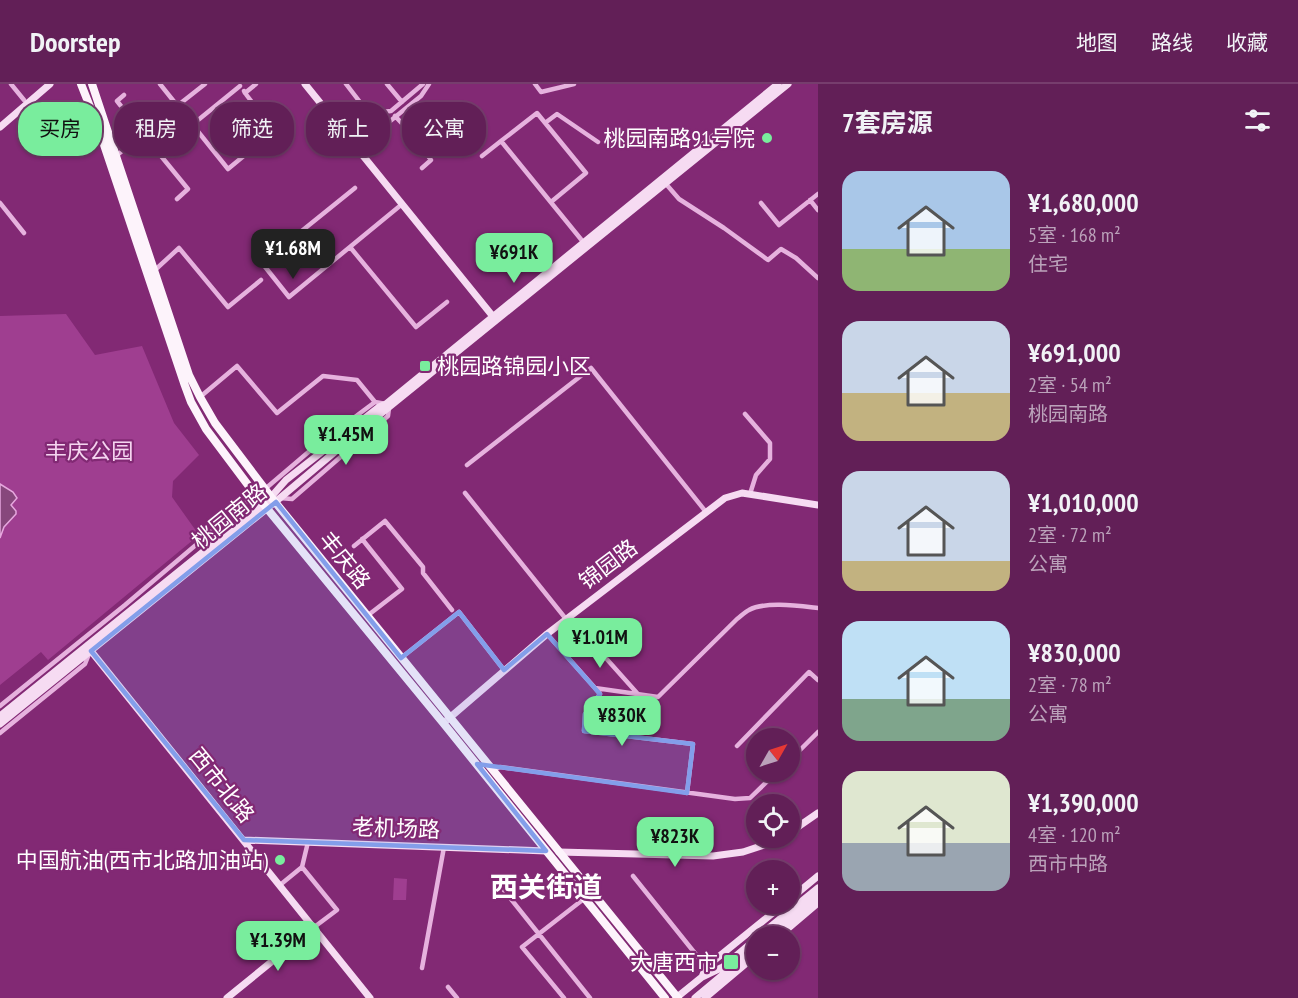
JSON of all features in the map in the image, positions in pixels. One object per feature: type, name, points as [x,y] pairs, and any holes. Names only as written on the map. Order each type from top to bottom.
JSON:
[{"type":"main road","name":"丰庆路","points":[[81,84],[98,128],[183,383],[191,402],[213,438],[300,549],[446,720],[493,770],[677,998]]},
{"type":"main road","name":"丰庆路","points":[[92,84],[114,150]]},
{"type":"main road","name":"丰庆路","points":[[116,156],[189,375],[215,423],[401,658],[546,851],[665,998]]},
{"type":"street","points":[[11,84],[24,100]]},
{"type":"street","points":[[0,120],[43,84]]},
{"type":"street","points":[[0,126],[50,84]]},
{"type":"street","points":[[160,84],[174,102]]},
{"type":"street","points":[[182,102],[205,84]]},
{"type":"street","points":[[245,93],[256,84]]},
{"type":"street","points":[[305,84],[320,102]]},
{"type":"street","points":[[346,84],[373,119],[382,112],[391,111],[423,84]]},
{"type":"street","points":[[387,84],[402,102]]},
{"type":"street","points":[[390,120],[421,96],[429,84]]},
{"type":"street","points":[[535,84],[541,92],[574,84]]},
{"type":"street","name":"桃园南路","points":[[495,319],[778,84]]},
{"type":"street","name":"桃园南路","points":[[0,716],[276,499],[286,480],[379,407],[387,406],[788,84]]},
{"type":"street","points":[[198,120],[239,85],[274,131],[228,169],[198,132]]},
{"type":"street","points":[[118,102],[124,95]]},
{"type":"street","points":[[486,153],[537,112],[586,173],[551,202]]},
{"type":"street","points":[[545,123],[557,114],[598,142]]},
{"type":"street","points":[[395,116],[431,160],[422,168]]},
{"type":"street","points":[[501,141],[584,243]]},
{"type":"street","points":[[161,156],[188,189],[177,199]]},
{"type":"street","points":[[363,156],[495,319]]},
{"type":"street","points":[[666,184],[679,199],[768,260],[781,249],[796,258],[818,278]]},
{"type":"street","points":[[356,188],[262,263],[289,297],[401,205]]},
{"type":"street","points":[[761,203],[779,225],[818,194]]},
{"type":"street","points":[[810,200],[818,210]]},
{"type":"street","points":[[0,203],[24,233]]},
{"type":"street","points":[[350,247],[416,327],[447,302]]},
{"type":"street","points":[[155,270],[179,248],[228,307],[261,280]]},
{"type":"street","points":[[200,397],[237,366],[277,413],[323,376],[357,380],[375,402],[387,406],[388,416],[292,499],[276,499]]},
{"type":"street","points":[[467,465],[591,368],[706,512]]},
{"type":"street","points":[[0,706],[125,605],[256,494],[375,402]]},
{"type":"street","points":[[745,414],[770,443],[770,459],[756,475],[750,494]]},
{"type":"street","points":[[465,493],[566,619]]},
{"type":"street","name":"锦园路","points":[[446,720],[566,619],[725,498],[742,493],[818,505]]},
{"type":"street","name":"桃园南路","points":[[0,724],[266,505]]},
{"type":"street","points":[[354,546],[385,520],[423,567],[423,573],[452,610]]},
{"type":"street","points":[[362,539],[402,589],[368,616]]},
{"type":"street","points":[[595,688],[658,698],[737,619],[751,609],[774,605],[818,608]]},
{"type":"street","points":[[401,658],[459,612],[504,670]]},
{"type":"street","points":[[579,628],[638,694]]},
{"type":"street","points":[[548,634],[600,694],[585,714],[584,731],[693,744],[687,793]]},
{"type":"street","points":[[0,733],[85,664],[91,651]]},
{"type":"street","name":"西市北路","points":[[91,651],[370,998]]},
{"type":"street","points":[[737,746],[809,672],[818,680]]},
{"type":"street","points":[[800,750],[818,732]]},
{"type":"street","points":[[493,770],[500,767],[735,799],[750,798],[767,782]]},
{"type":"street","points":[[800,825],[818,813]]},
{"type":"street","name":"老机场路","points":[[244,840],[546,851]]},
{"type":"street","points":[[280,885],[302,867],[308,843]]},
{"type":"street","points":[[422,968],[444,847]]},
{"type":"street","points":[[559,852],[713,856],[755,848]]},
{"type":"street","points":[[227,998],[337,910],[302,867]]},
{"type":"street","points":[[633,876],[706,967]]},
{"type":"street","points":[[800,891],[818,876]]},
{"type":"street","points":[[499,884],[590,998]]},
{"type":"street","points":[[771,926],[818,888]]},
{"type":"street","points":[[781,926],[818,895]]},
{"type":"street","points":[[564,998],[522,947],[585,898]]},
{"type":"street","points":[[791,926],[818,903]]},
{"type":"street","points":[[702,977],[706,967],[771,914]]},
{"type":"street","points":[[677,998],[702,977],[723,967],[746,947]]},
{"type":"street","points":[[695,998],[746,955]]},
{"type":"street","points":[[705,998],[746,963]]},
{"type":"street","points":[[448,987],[457,998]]},
{"type":"highlighted area","points":[[276,502],[401,658],[459,612],[504,670],[547,634],[600,694],[585,714],[584,731],[693,744],[687,793],[477,764],[546,851],[244,840],[91,651]]},
{"type":"green space","name":"丰庆公园","points":[[66,314],[95,355],[142,346],[174,423],[199,455],[173,481],[172,497],[199,535],[48,660],[41,652],[0,685],[0,316]]},
{"type":"green space","points":[[394,878],[407,879],[406,900],[393,900]]},
{"type":"shaded area","points":[[0,484],[13,492],[17,498],[11,505],[16,514],[4,527],[0,538]]},
{"type":"place","name":"桃园南路91号院","points":[[767,138]]},
{"type":"place","name":"桃园路锦园小区","points":[[425,366]]},
{"type":"place","name":"中国航油(西市北路加油站)","points":[[280,860]]},
{"type":"place","name":"大唐西市","points":[[731,962]]},
{"type":"district","name":"西关街道","points":[[546,887]]}]
